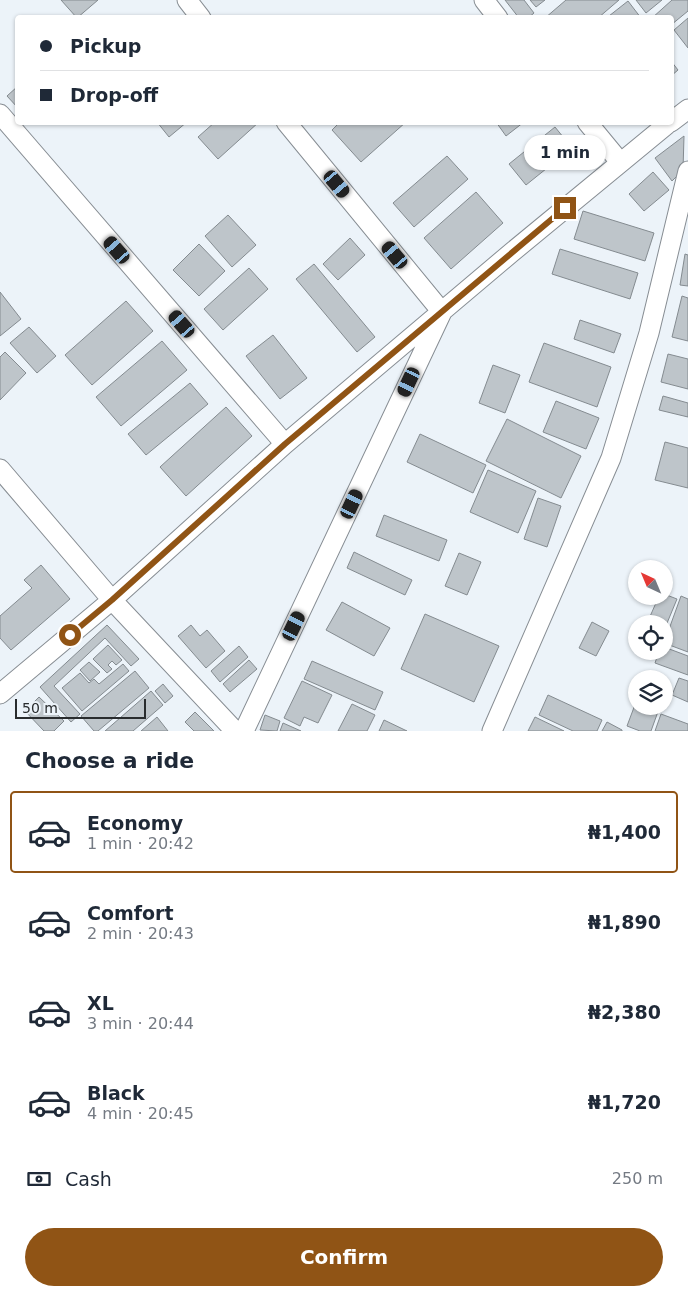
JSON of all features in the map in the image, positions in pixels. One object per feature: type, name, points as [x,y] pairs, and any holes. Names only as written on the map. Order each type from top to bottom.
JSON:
[{"type":"street","points":[[187,0],[199,15]]},
{"type":"street","points":[[484,0],[496,15]]},
{"type":"street","points":[[674,120],[688,108]]},
{"type":"street","points":[[0,114],[285,444]]},
{"type":"street","points":[[288,125],[442,312]]},
{"type":"street","points":[[589,125],[620,162]]},
{"type":"street","points":[[0,694],[112,600],[285,444],[620,162],[667,125]]},
{"type":"street","points":[[492,731],[611,458],[648,333],[688,171]]},
{"type":"street","points":[[244,731],[442,312]]},
{"type":"street","points":[[0,469],[112,600],[235,731]]},
{"type":"building","points":[[61,0],[98,0],[80,15],[74,15]]},
{"type":"building","points":[[505,0],[524,0],[534,13],[532,15],[517,15]]},
{"type":"building","points":[[530,0],[545,0],[536,7]]},
{"type":"building","points":[[566,0],[619,0],[602,15],[548,15]]},
{"type":"building","points":[[636,0],[662,0],[646,13]]},
{"type":"building","points":[[672,0],[688,0],[688,11],[674,23],[674,15],[655,15]]},
{"type":"building","points":[[628,1],[639,15],[610,15]]},
{"type":"building","points":[[688,18],[688,48],[674,30]]},
{"type":"building","points":[[674,65],[678,70],[674,73]]},
{"type":"building","points":[[15,89],[15,105],[7,96]]},
{"type":"building","points":[[159,125],[183,125],[169,137]]},
{"type":"building","points":[[212,125],[256,125],[218,159],[198,137]]},
{"type":"building","points":[[337,125],[403,125],[361,162],[332,130]]},
{"type":"building","points":[[498,125],[520,125],[506,136]]},
{"type":"building","points":[[555,127],[572,148],[526,185],[509,164]]},
{"type":"building","points":[[684,136],[683,170],[672,181],[655,158]]},
{"type":"building","points":[[447,156],[468,179],[414,227],[393,203]]},
{"type":"building","points":[[653,172],[669,190],[644,211],[629,194]]},
{"type":"building","points":[[476,192],[503,223],[451,269],[424,238]]},
{"type":"building","points":[[583,211],[654,233],[645,261],[574,239]]},
{"type":"building","points":[[228,215],[256,245],[232,267],[205,236]]},
{"type":"building","points":[[350,238],[365,255],[338,280],[323,264]]},
{"type":"building","points":[[199,244],[225,271],[199,296],[173,270]]},
{"type":"building","points":[[560,249],[638,273],[630,299],[552,274]]},
{"type":"building","points":[[685,254],[688,255],[688,286],[680,285]]},
{"type":"building","points":[[314,264],[375,337],[357,352],[296,279]]},
{"type":"building","points":[[249,268],[268,289],[223,330],[204,309]]},
{"type":"building","points":[[0,292],[21,319],[0,336]]},
{"type":"building","points":[[682,296],[688,298],[688,341],[672,337]]},
{"type":"building","points":[[126,301],[153,331],[92,385],[65,355]]},
{"type":"building","points":[[580,320],[621,334],[614,353],[574,339]]},
{"type":"building","points":[[29,327],[56,356],[37,373],[10,343]]},
{"type":"building","points":[[273,335],[307,378],[280,399],[246,356]]},
{"type":"building","points":[[162,341],[187,370],[121,426],[96,397]]},
{"type":"building","points":[[544,343],[611,367],[597,407],[529,382]]},
{"type":"building","points":[[5,352],[26,373],[0,400],[0,357]]},
{"type":"building","points":[[668,354],[688,359],[688,389],[661,382]]},
{"type":"building","points":[[493,365],[520,375],[505,413],[479,403]]},
{"type":"building","points":[[190,383],[208,404],[146,455],[128,434]]},
{"type":"building","points":[[663,396],[688,403],[688,417],[659,410]]},
{"type":"building","points":[[556,401],[599,418],[586,449],[543,432]]},
{"type":"building","points":[[226,407],[252,436],[186,496],[160,467]]},
{"type":"building","points":[[507,419],[581,456],[561,498],[486,461]]},
{"type":"building","points":[[420,434],[486,465],[473,493],[407,462]]},
{"type":"building","points":[[665,442],[688,448],[688,488],[655,480]]},
{"type":"building","points":[[488,470],[536,491],[518,533],[470,512]]},
{"type":"building","points":[[538,498],[561,506],[547,547],[524,539]]},
{"type":"building","points":[[384,515],[447,540],[439,561],[376,536]]},
{"type":"building","points":[[354,552],[412,580],[405,595],[347,568]]},
{"type":"building","points":[[459,553],[481,562],[467,595],[445,586]]},
{"type":"building","points":[[41,565],[70,599],[11,650],[0,638],[0,616],[32,588],[24,580]]},
{"type":"building","points":[[681,596],[688,599],[688,652],[673,646],[673,618]]},
{"type":"building","points":[[673,597],[677,599],[670,615],[651,615],[655,605],[673,605]]},
{"type":"building","points":[[342,602],[390,628],[374,656],[326,630]]},
{"type":"building","points":[[425,614],[499,646],[474,702],[401,669]]},
{"type":"building","points":[[592,622],[609,631],[596,656],[579,648]]},
{"type":"building","points":[[107,625],[139,659],[131,666],[105,638],[54,686],[80,714],[71,722],[40,687]]},
{"type":"building","points":[[191,625],[200,636],[207,630],[225,651],[206,668],[178,636]]},
{"type":"building","points":[[108,645],[122,660],[116,665],[112,661],[108,665],[112,669],[107,673],[93,659]]},
{"type":"building","points":[[239,646],[248,657],[220,682],[211,671]]},
{"type":"building","points":[[673,650],[688,656],[688,675],[655,663],[656,660],[673,660]]},
{"type":"building","points":[[249,660],[257,669],[230,692],[223,684]]},
{"type":"building","points":[[312,661],[383,692],[375,710],[304,679]]},
{"type":"building","points":[[89,662],[100,672],[90,681],[80,670]]},
{"type":"building","points":[[123,664],[129,671],[82,711],[62,688],[80,673],[89,683],[94,679],[99,684]]},
{"type":"building","points":[[135,671],[149,688],[98,731],[94,731],[81,716]]},
{"type":"building","points":[[679,678],[688,681],[688,702],[673,695]]},
{"type":"building","points":[[302,681],[332,695],[318,723],[304,717],[300,726],[284,718]]},
{"type":"building","points":[[163,684],[173,696],[165,703],[155,691]]},
{"type":"building","points":[[151,691],[163,705],[133,731],[105,731]]},
{"type":"building","points":[[548,695],[602,720],[597,731],[573,731],[539,715]]},
{"type":"building","points":[[39,697],[64,721],[54,731],[44,731],[25,711]]},
{"type":"building","points":[[352,704],[375,715],[367,731],[338,731]]},
{"type":"building","points":[[195,712],[214,731],[194,731],[185,722]]},
{"type":"building","points":[[265,715],[280,721],[277,731],[260,730]]},
{"type":"building","points":[[631,715],[657,715],[651,731],[640,731],[627,726]]},
{"type":"building","points":[[661,715],[688,724],[688,731],[655,731]]},
{"type":"building","points":[[157,717],[168,731],[141,731]]},
{"type":"building","points":[[535,717],[564,731],[528,731]]},
{"type":"building","points":[[384,720],[407,731],[379,731]]},
{"type":"building","points":[[607,722],[622,730],[622,731],[602,731]]},
{"type":"building","points":[[283,723],[301,731],[280,731]]},
{"type":"route","points":[[70,635],[112,600],[285,444],[565,208]]}]
